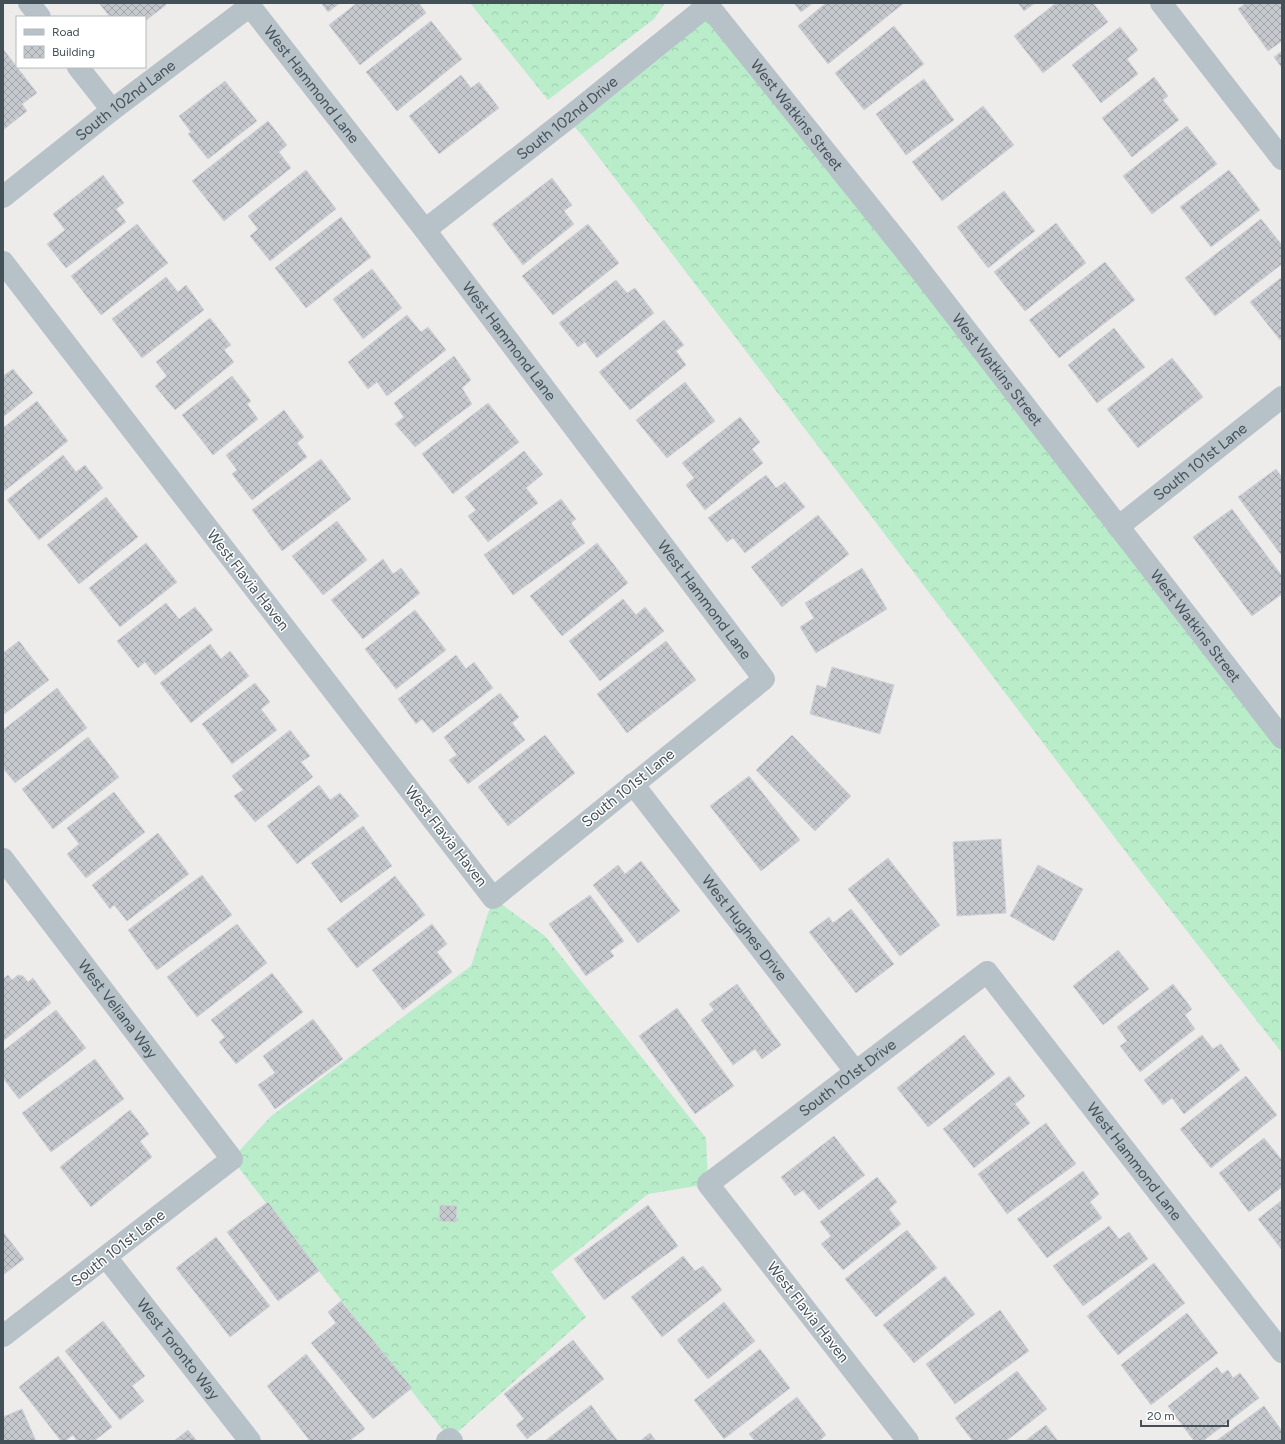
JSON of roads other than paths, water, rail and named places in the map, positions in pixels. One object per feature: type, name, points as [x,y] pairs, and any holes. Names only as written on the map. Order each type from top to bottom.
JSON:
[{"type":"street","points":[[29,3],[39,16]]},
{"type":"street","points":[[1161,3],[1282,159]]},
{"type":"street","name":"South 102nd Drive","points":[[425,230],[567,119],[708,5]]},
{"type":"street","name":"West Watkins Street","points":[[708,5],[902,248],[1282,738]]},
{"type":"street","name":"West Hammond Lane","points":[[250,6],[425,230],[764,679]]},
{"type":"street","name":"South 102nd Lane","points":[[3,197],[112,110],[250,6]]},
{"type":"street","points":[[79,68],[112,110]]},
{"type":"street","name":"West Flavia Haven","points":[[3,262],[493,898]]},
{"type":"street","name":"South 101st Lane","points":[[1118,527],[1282,397]]},
{"type":"street","name":"South 101st Lane","points":[[493,898],[764,679]]},
{"type":"street","name":"West Hughes Drive","points":[[633,784],[855,1071]]},
{"type":"street","name":"West Veliana Way","points":[[3,859],[232,1159]]},
{"type":"street","name":"West Hammond Lane","points":[[987,972],[1282,1352]]},
{"type":"street","name":"South 101st Drive","points":[[708,1184],[987,972]]},
{"type":"street","name":"South 101st Lane","points":[[3,1336],[232,1159]]},
{"type":"street","name":"West Flavia Haven","points":[[708,1184],[908,1441]]},
{"type":"street","name":"West Toronto Way","points":[[106,1257],[250,1441]]}]
